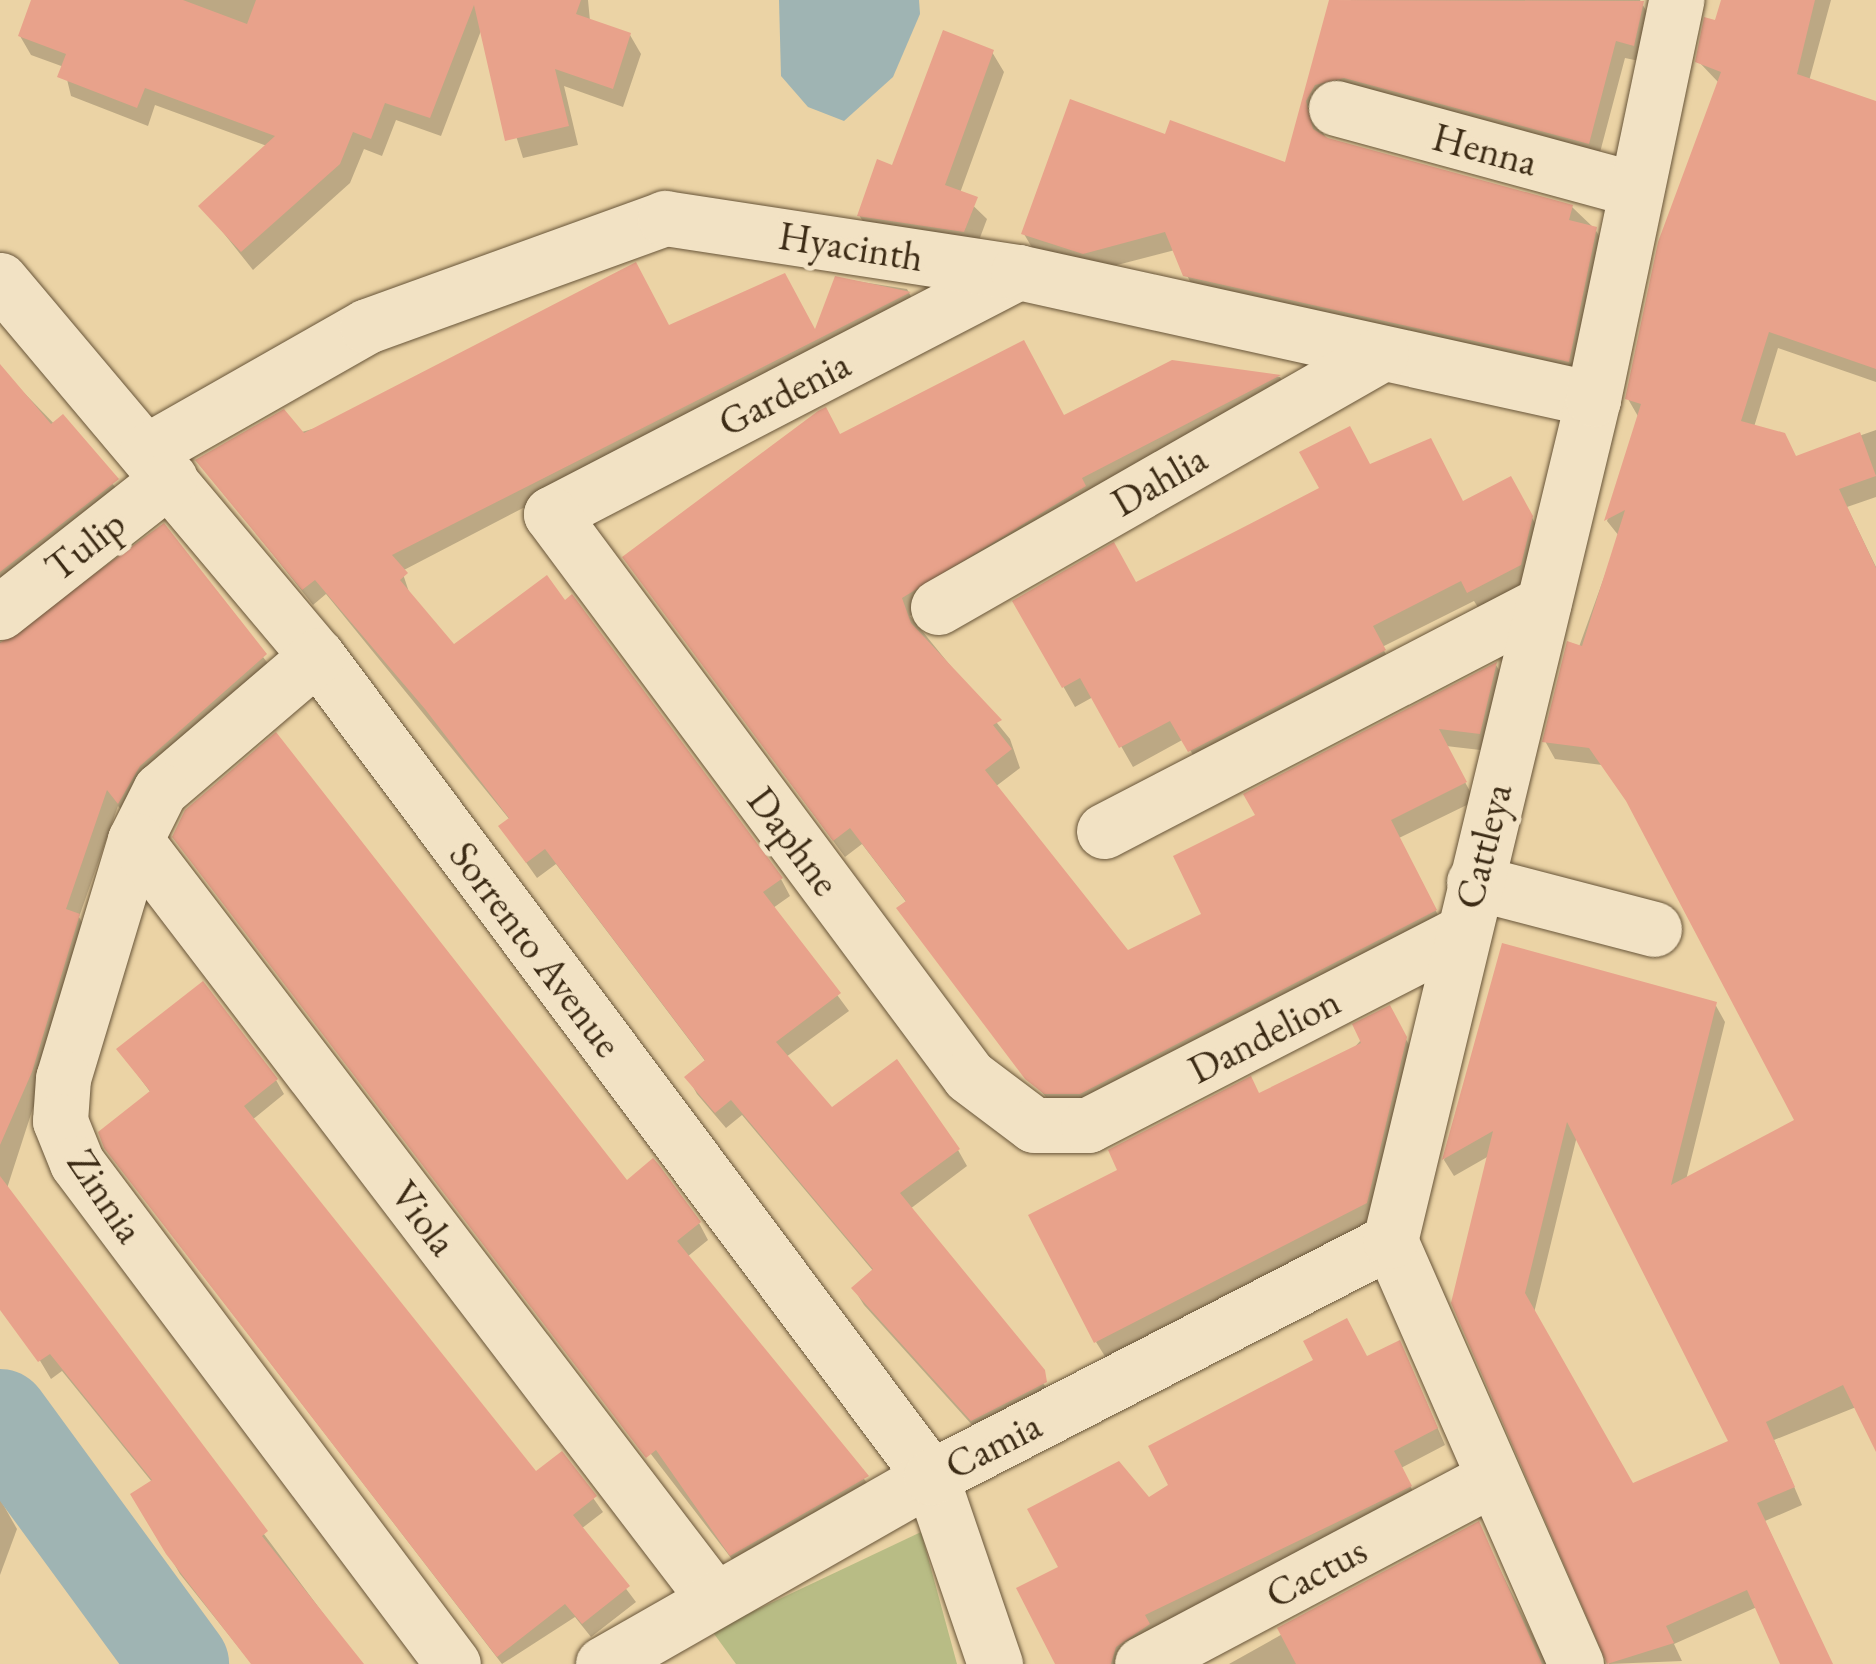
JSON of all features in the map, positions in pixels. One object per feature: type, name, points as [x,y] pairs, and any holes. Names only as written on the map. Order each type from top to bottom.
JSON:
[{"type":"street","name":"Cattleya","points":[[1390,1241],[1593,399],[1676,0]]},
{"type":"street","name":"Henna","points":[[1336,108],[1635,189]]},
{"type":"street","name":"Hyacinth","points":[[158,465],[367,326],[666,218],[1018,272],[1593,399]]},
{"type":"street","name":"Gardenia","points":[[551,514],[1018,272]]},
{"type":"street","name":"Sorrento Avenue","points":[[0,280],[317,656],[931,1477],[995,1664]]},
{"type":"street","name":"Dahlia","points":[[938,606],[1381,354]]},
{"type":"street","name":"Tulip","points":[[0,612],[158,465]]},
{"type":"street","name":"Daphne","points":[[551,514],[969,1076],[1034,1124],[1065,1131]]},
{"type":"street","points":[[1104,831],[1543,603]]},
{"type":"street","name":"Zinnia","points":[[317,656],[196,752],[160,790],[135,840],[63,1078],[60,1121],[77,1163],[453,1664]]},
{"type":"street","name":"Viola","points":[[135,840],[713,1597]]},
{"type":"street","points":[[1468,908],[1654,929]]},
{"type":"street","name":"Dandelion","points":[[1065,1131],[1468,908]]},
{"type":"street","points":[[1390,1241],[1490,1480],[1576,1664]]},
{"type":"street","name":"Camia","points":[[603,1664],[713,1597],[931,1477],[1390,1241]]},
{"type":"street","name":"Cactus","points":[[1142,1664],[1490,1480]]},
{"type":"green space","points":[[921,1532],[957,1664],[736,1664],[712,1631]]},
{"type":"shaded area","points":[[779,0],[919,0],[920,14],[893,77],[844,121],[808,107],[781,76]]},
{"type":"building","points":[[31,0],[183,0],[247,24],[256,0],[581,0],[576,14],[631,33],[613,89],[555,69],[569,126],[505,141],[474,5],[430,118],[385,103],[371,139],[353,132],[340,164],[241,252],[198,206],[275,136],[145,88],[137,108],[57,77],[66,54],[18,36]]},
{"type":"building","points":[[1329,0],[1644,1],[1634,46],[1616,41],[1589,144],[1344,78],[1315,85],[1306,101],[1313,129],[1328,138],[1573,205],[1569,220],[1597,227],[1569,362],[1183,276],[1165,232],[1083,254],[1021,234],[1070,99],[1165,134],[1170,120],[1285,162]]},
{"type":"building","points":[[1721,0],[1815,0],[1797,74],[1876,101],[1876,369],[1769,332],[1741,421],[1785,433],[1796,456],[1860,432],[1876,476],[1839,489],[1876,568],[1876,1452],[1843,1385],[1766,1422],[1795,1487],[1757,1503],[1833,1664],[1780,1664],[1747,1590],[1666,1626],[1674,1643],[1607,1664],[1451,1303],[1493,1131],[1442,1160],[1502,943],[1717,1002],[1671,1185],[1794,1120],[1626,801],[1589,748],[1542,742],[1567,641],[1582,646],[1625,510],[1604,521],[1641,404],[1625,399],[1658,242],[1721,72],[1695,62],[1704,17],[1715,20]],"holes":[[[1567,1122],[1728,1441],[1633,1483],[1525,1293]]]},
{"type":"building","points":[[943,30],[994,50],[945,185],[978,197],[964,232],[857,216],[877,159],[892,165]]},
{"type":"building","points":[[636,262],[669,325],[785,273],[815,329],[835,276],[911,292],[392,555],[408,573],[400,580],[454,644],[547,575],[565,600],[572,594],[783,878],[763,892],[841,993],[776,1042],[832,1107],[897,1059],[960,1149],[900,1193],[1045,1370],[1047,1382],[971,1421],[851,1288],[873,1269],[731,1100],[715,1113],[684,1077],[705,1060],[545,849],[526,863],[498,826],[509,818],[425,709],[315,580],[302,590],[195,460],[284,409],[304,433]]},
{"type":"building","points":[[1024,340],[1064,415],[1172,360],[1281,375],[1082,478],[1086,486],[902,598],[911,623],[1002,720],[993,725],[1012,749],[985,770],[1128,950],[1201,914],[1173,856],[1255,815],[1243,794],[1497,662],[1480,734],[1439,729],[1467,782],[1391,820],[1437,910],[1080,1094],[1044,1094],[1025,1079],[896,908],[906,901],[850,828],[833,841],[622,557],[818,411],[826,407],[840,434]]},
{"type":"building","points":[[0,364],[51,424],[63,414],[119,479],[0,572]]},
{"type":"building","points":[[1350,426],[1370,464],[1431,438],[1463,501],[1511,476],[1533,516],[1521,565],[1467,593],[1461,581],[1373,626],[1386,650],[1188,752],[1170,721],[1119,748],[1080,678],[1062,688],[1012,601],[1114,542],[1136,582],[1240,529],[1319,488],[1299,452]]},
{"type":"building","points":[[164,523],[267,654],[140,766],[118,804],[107,790],[66,909],[80,914],[32,1072],[0,1145],[0,643]]},
{"type":"building","points":[[276,732],[627,1180],[653,1158],[659,1165],[701,1222],[677,1241],[869,1476],[730,1556],[656,1450],[646,1458],[172,837],[185,810]]},
{"type":"building","points":[[203,981],[278,1079],[244,1106],[536,1471],[562,1451],[597,1496],[573,1515],[630,1586],[582,1624],[565,1604],[497,1657],[104,1148],[98,1132],[150,1091],[116,1049]]},
{"type":"building","points":[[1390,1005],[1407,1037],[1367,1203],[1094,1343],[1028,1215],[1117,1170],[1108,1150],[1251,1076],[1259,1093],[1361,1043],[1352,1024]]},
{"type":"building","points":[[0,1176],[268,1531],[262,1536],[364,1664],[251,1664],[166,1554],[130,1494],[152,1480],[50,1354],[38,1362],[0,1310]]},
{"type":"building","points":[[1347,1318],[1367,1356],[1400,1340],[1438,1428],[1394,1451],[1412,1486],[1145,1615],[1150,1624],[1116,1647],[1111,1664],[1055,1664],[1016,1588],[1058,1567],[1027,1509],[1119,1461],[1149,1497],[1168,1485],[1148,1446],[1313,1360],[1303,1341]]},
{"type":"building","points":[[1479,1521],[1542,1664],[1296,1664],[1277,1628]]},
{"type":"waterway","points":[[0,1418],[180,1664]]}]
